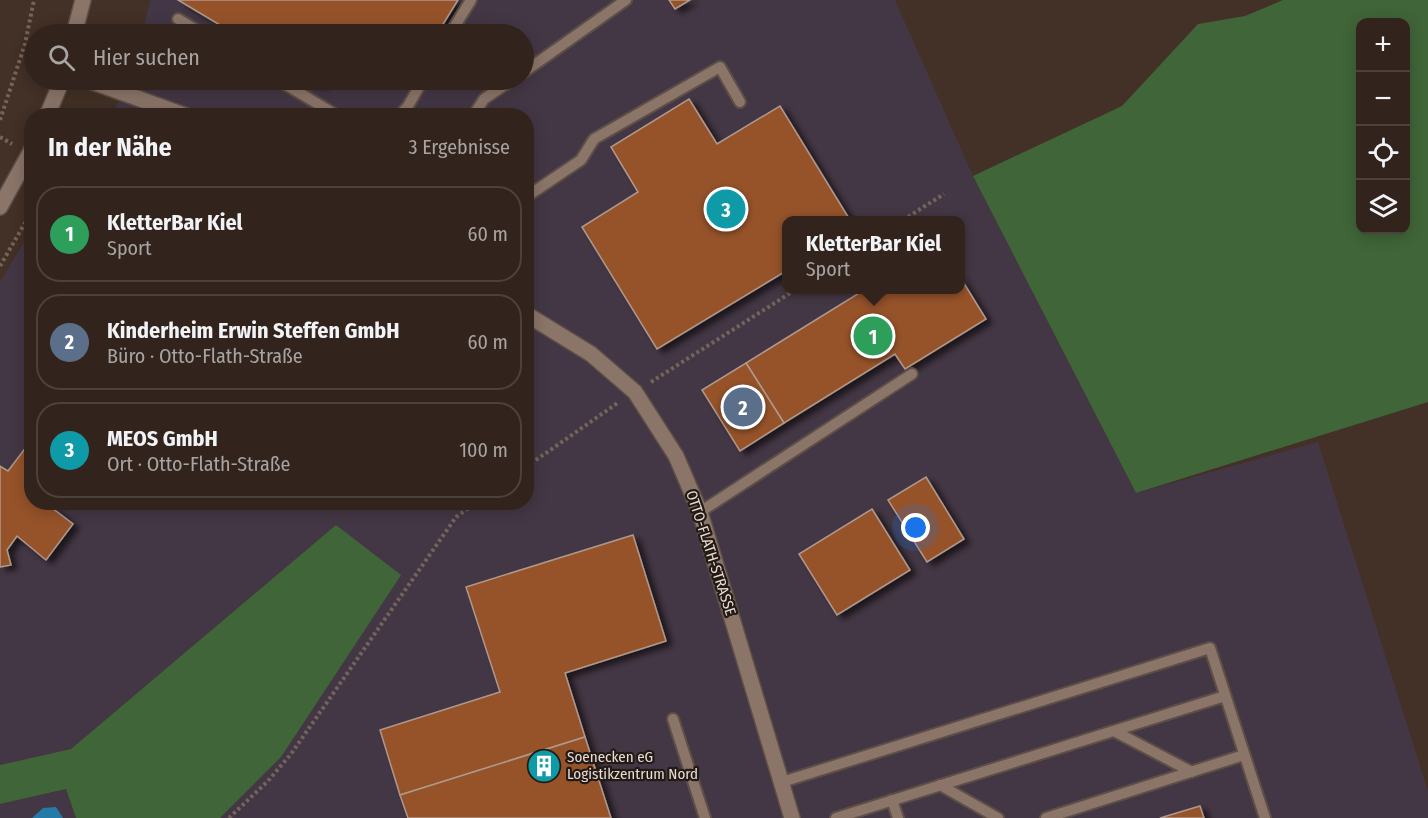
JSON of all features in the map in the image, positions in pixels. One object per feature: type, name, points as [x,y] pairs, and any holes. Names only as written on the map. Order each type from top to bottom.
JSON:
[{"type":"street","points":[[77,24],[83,0]]},
{"type":"street","points":[[50,108],[58,90]]},
{"type":"street","points":[[115,90],[165,108]]},
{"type":"street","points":[[0,207],[24,164]]},
{"type":"street","name":"OTTO-FLATH-STRASSE","points":[[534,319],[591,354],[635,392],[676,456],[700,512],[792,818]]},
{"type":"lane","points":[[456,24],[471,0]]},
{"type":"lane","points":[[534,65],[626,0]]},
{"type":"lane","points":[[178,19],[186,24]]},
{"type":"lane","points":[[534,192],[582,159],[594,139],[720,67],[740,102]]},
{"type":"lane","points":[[295,90],[325,108]]},
{"type":"lane","points":[[406,108],[417,90]]},
{"type":"lane","points":[[478,108],[484,99],[497,90]]},
{"type":"lane","points":[[700,512],[912,374]]},
{"type":"lane","points":[[782,782],[1210,648],[1265,818]]},
{"type":"lane","points":[[836,818],[1225,696]]},
{"type":"lane","points":[[673,719],[705,818]]},
{"type":"lane","points":[[1114,731],[1192,771]]},
{"type":"lane","points":[[1046,818],[1244,755]]},
{"type":"lane","points":[[940,785],[998,818]]},
{"type":"lane","points":[[892,800],[898,818]]},
{"type":"path","points":[[29,24],[34,0]]},
{"type":"path","points":[[0,120],[24,47]]},
{"type":"path","points":[[909,216],[944,194]]},
{"type":"path","points":[[0,266],[24,224]]},
{"type":"path","points":[[534,461],[635,392],[789,294]]},
{"type":"path","points":[[229,818],[291,754],[456,518],[466,510]]},
{"type":"shaded area","points":[[150,0],[895,0],[973,176],[1136,493],[1318,442],[1428,791],[1428,818],[220,818],[281,757],[336,525],[71,749],[0,765],[0,282],[24,243],[24,510],[534,510],[534,108],[115,108],[126,90],[534,90],[534,24],[144,24]]},
{"type":"shaded area","points":[[66,789],[76,818],[0,818],[0,804]]},
{"type":"green space","points":[[1283,0],[1428,0],[1428,402],[1136,493],[973,176],[1122,106],[1198,24],[1245,16]]},
{"type":"green space","points":[[336,525],[401,575],[281,757],[220,818],[76,818],[66,789],[0,804],[0,765],[71,749]]},
{"type":"water","points":[[56,807],[63,818],[32,818],[43,808]]},
{"type":"building","points":[[178,0],[458,0],[443,24],[218,24]]},
{"type":"building","points":[[669,0],[690,0],[675,9]]},
{"type":"building","points":[[689,99],[717,144],[780,106],[848,216],[782,216],[782,273],[657,349],[582,227],[638,192],[611,147]]},
{"type":"building","points":[[965,285],[986,319],[905,369],[895,354],[784,423],[746,363],[858,294],[965,294]]},
{"type":"building","points":[[746,363],[784,423],[740,451],[702,390]]},
{"type":"building","points":[[24,450],[24,510],[55,510],[73,524],[46,560],[17,536],[7,550],[11,565],[0,567],[0,466],[8,471]]},
{"type":"building","points":[[926,477],[964,539],[927,562],[888,500]]},
{"type":"building","points":[[872,509],[910,570],[837,615],[799,554]]},
{"type":"building","points":[[633,535],[666,641],[565,673],[585,737],[400,795],[380,730],[500,692],[466,587]]},
{"type":"building","name":"Soenecken eG Logistikzentrum Nord","points":[[585,737],[611,818],[408,818],[400,795]]},
{"type":"building","points":[[1200,806],[1204,818],[1160,818]]},
{"type":"place","name":"MEOS GmbH","points":[[726,209]]},
{"type":"place","name":"KletterBar Kiel","points":[[873,336]]},
{"type":"place","name":"Kinderheim Erwin Steffen GmbH","points":[[743,407]]},
{"type":"place","name":"Soenecken eG Logistikzentrum Nord","points":[[544,766]]}]
